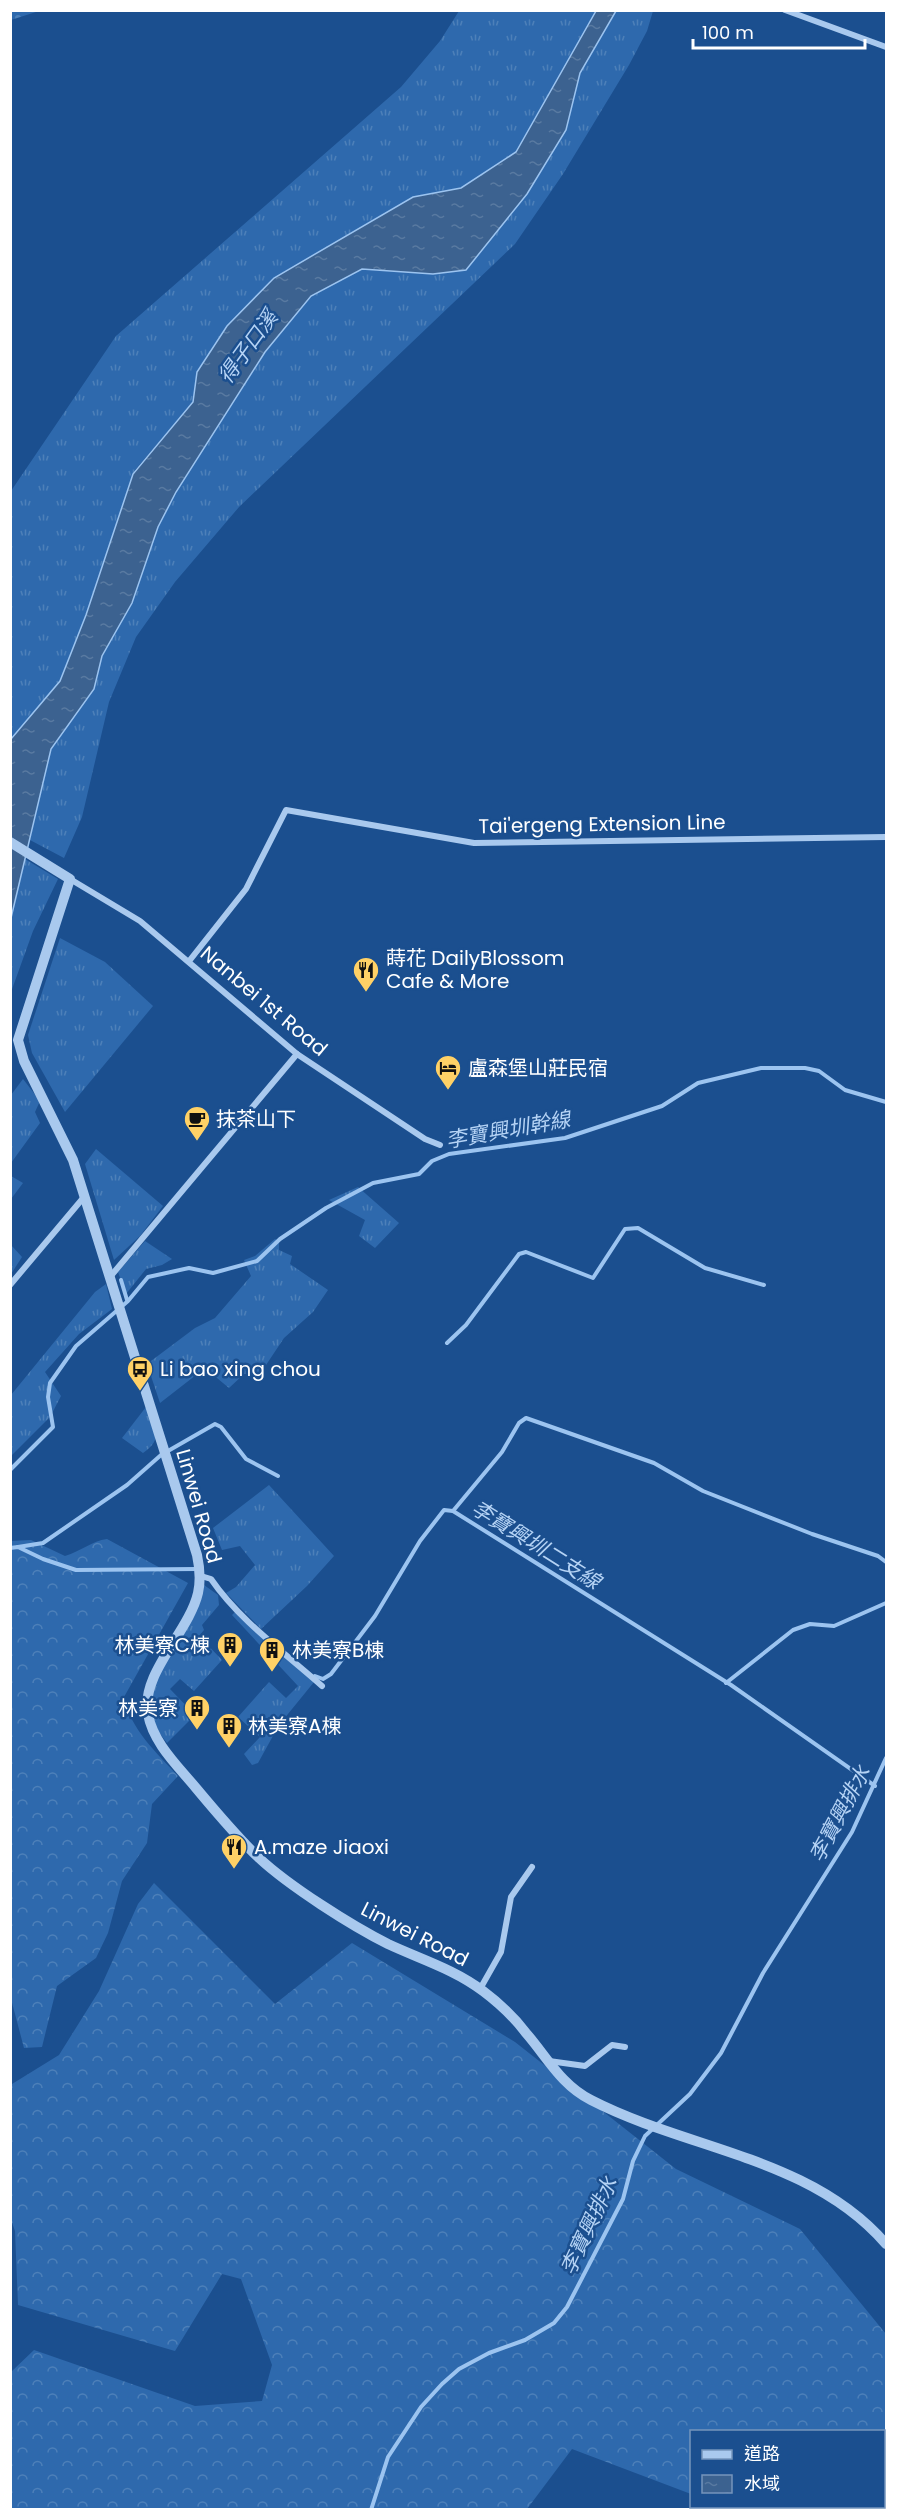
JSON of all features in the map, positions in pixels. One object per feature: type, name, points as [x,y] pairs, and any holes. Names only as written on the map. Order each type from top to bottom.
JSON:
[{"type":"street","points":[[785,10],[886,47]]},
{"type":"street","name":"Tai'ergeng Extension Line","points":[[190,960],[246,889],[286,810],[474,843],[886,837]]},
{"type":"street","points":[[10,842],[70,879]]},
{"type":"street","name":"Nanbei 1st Road","points":[[70,879],[140,921],[190,960],[297,1054],[425,1138],[440,1145]]},
{"type":"street","name":"Linwei Road","points":[[70,879],[18,1040],[24,1061],[73,1160],[186,1514],[201,1576],[197,1597],[149,1689],[148,1714],[157,1740],[230,1828],[261,1860],[310,1896],[387,1943],[441,1965],[480,1989],[513,2016],[546,2061],[564,2081],[587,2098],[615,2112],[723,2149],[830,2194],[867,2222],[886,2244]]},
{"type":"street","points":[[110,1277],[297,1054]]},
{"type":"street","points":[[10,1285],[84,1197]]},
{"type":"street","points":[[201,1576],[211,1579],[220,1592],[250,1621],[322,1686]]},
{"type":"street","points":[[480,1989],[501,1952],[511,1897],[532,1867]]},
{"type":"street","points":[[546,2061],[585,2066],[612,2045],[625,2047]]},
{"type":"green space","points":[[11,10],[39,10],[39,11],[11,20]]},
{"type":"green space","points":[[459,11],[596,11],[516,152],[461,188],[413,197],[197,372],[193,402],[135,470],[86,615],[60,681],[11,739],[11,491],[116,336],[401,87],[440,41]]},
{"type":"green space","points":[[616,11],[653,11],[647,31],[629,65],[563,174],[515,244],[239,507],[175,582],[136,637],[109,702],[82,817],[64,858],[30,840],[51,749],[94,689],[102,656],[132,603],[158,527],[176,492],[265,352],[311,296],[362,269],[433,274],[566,130],[580,73]]},
{"type":"green space","points":[[25,859],[58,879],[33,931],[11,992],[11,918]]},
{"type":"green space","points":[[60,938],[105,962],[153,1006],[65,1112],[32,1053],[28,1035]]},
{"type":"green space","points":[[23,1079],[40,1101],[35,1112],[40,1123],[11,1163],[11,1095]]},
{"type":"green space","points":[[96,1149],[163,1206],[140,1236],[114,1260],[85,1164]]},
{"type":"green space","points":[[11,1176],[23,1183],[11,1199]]},
{"type":"green space","points":[[358,1187],[399,1223],[375,1248],[359,1236],[365,1220],[329,1200]]},
{"type":"green space","points":[[275,1239],[279,1241],[279,1250],[292,1256],[290,1264],[328,1290],[313,1312],[284,1338],[260,1374],[244,1374],[229,1388],[205,1368],[160,1403],[147,1364],[195,1328],[215,1318],[251,1276],[244,1260],[255,1256]]},
{"type":"green space","points":[[145,1241],[172,1259],[162,1265],[146,1269],[126,1294],[118,1272]]},
{"type":"green space","points":[[11,1245],[22,1257],[11,1274]]},
{"type":"green space","points":[[106,1284],[112,1309],[79,1334],[45,1372],[61,1396],[50,1417],[11,1456],[11,1395],[95,1292]]},
{"type":"green space","points":[[146,1407],[156,1438],[150,1448],[143,1453],[122,1438]]},
{"type":"green space","points":[[269,1485],[334,1556],[307,1586],[261,1629],[226,1593],[236,1587],[255,1565],[240,1546],[222,1550],[213,1528]]},
{"type":"green space","points":[[107,1539],[188,1583],[124,1697],[127,1709],[138,1730],[178,1776],[152,1804],[147,1843],[122,1881],[108,1933],[96,1958],[57,1986],[42,2047],[24,2048],[10,1995],[11,1541],[31,1540],[65,1556]]},
{"type":"green space","points":[[204,1585],[218,1595],[219,1605],[202,1625],[204,1630],[199,1636],[222,1660],[194,1691],[180,1679],[170,1689],[195,1715],[167,1743],[158,1731],[151,1711],[151,1689]]},
{"type":"green space","points":[[235,1612],[314,1682],[279,1725],[258,1763],[252,1765],[244,1754],[260,1737],[238,1717],[269,1682],[286,1698],[298,1686],[232,1615]]},
{"type":"green space","points":[[154,1883],[275,2004],[352,1943],[515,2042],[676,2169],[800,2229],[886,2334],[886,2509],[732,2510],[727,2508],[885,2508],[885,2430],[690,2430],[690,2494],[572,2449],[527,2509],[11,2509],[11,2372],[34,2350],[195,2406],[262,2401],[272,2365],[241,2279],[222,2274],[175,2351],[18,2305],[15,2231],[10,2217],[10,2081],[12,2084],[59,2055],[99,1991],[138,1904]]},
{"type":"water","name":"得子口溪","points":[[596,11],[616,11],[580,73],[566,130],[527,194],[466,270],[433,274],[362,269],[311,296],[265,352],[176,492],[158,527],[132,603],[102,656],[94,689],[51,749],[11,918],[11,739],[60,681],[86,615],[133,474],[193,402],[197,372],[227,326],[274,278],[413,197],[461,188],[516,152]]},
{"type":"waterway","name":"李寶興圳幹線","points":[[10,1470],[53,1427],[48,1397],[50,1383],[76,1346],[128,1301],[148,1277],[189,1268],[213,1273],[257,1261],[280,1239],[326,1208],[373,1183],[419,1174],[432,1161],[449,1154],[565,1138],[662,1106],[698,1083],[761,1068],[805,1068],[819,1071],[845,1090],[886,1102]]},
{"type":"waterway","points":[[447,1343],[466,1325],[519,1254],[526,1252],[593,1278],[625,1229],[638,1228],[705,1268],[764,1285]]},
{"type":"waterway","points":[[121,1280],[127,1300]]},
{"type":"waterway","points":[[453,1511],[502,1452],[519,1423],[526,1418],[654,1463],[703,1491],[812,1534],[878,1556],[886,1562]]},
{"type":"waterway","points":[[18,1547],[43,1543],[127,1485],[161,1455],[215,1424],[221,1427],[246,1459],[278,1476]]},
{"type":"waterway","name":"李寶興圳二支線","points":[[315,1676],[323,1679],[331,1674],[375,1616],[420,1541],[444,1510],[453,1511],[731,1685],[875,1786]]},
{"type":"waterway","name":"李寶興圳二支線","points":[[10,1548],[18,1547],[43,1559],[76,1570],[197,1569]]},
{"type":"waterway","points":[[726,1683],[793,1630],[810,1624],[834,1626],[886,1603]]},
{"type":"waterway","name":"李寶興排水","points":[[371,2510],[388,2457],[421,2407],[442,2384],[459,2369],[489,2353],[525,2340],[554,2323],[567,2307],[623,2199],[633,2161],[645,2136],[690,2094],[721,2053],[763,1973],[852,1832],[886,1758]]},
{"type":"place","name":"蒔花 DailyBlossom Cafe & More","points":[[366,993]]},
{"type":"place","name":"盧森堡山莊民宿","points":[[448,1091]]},
{"type":"place","name":"抹茶山下","points":[[197,1142]]},
{"type":"place","name":"Li bao xing chou","points":[[140,1392]]},
{"type":"place","name":"林美寮C棟","points":[[230,1668]]},
{"type":"place","name":"林美寮B棟","points":[[272,1673]]},
{"type":"place","name":"林美寮","points":[[197,1731]]},
{"type":"place","name":"林美寮A棟","points":[[229,1749]]},
{"type":"place","name":"A.maze Jiaoxi","points":[[234,1870]]}]
